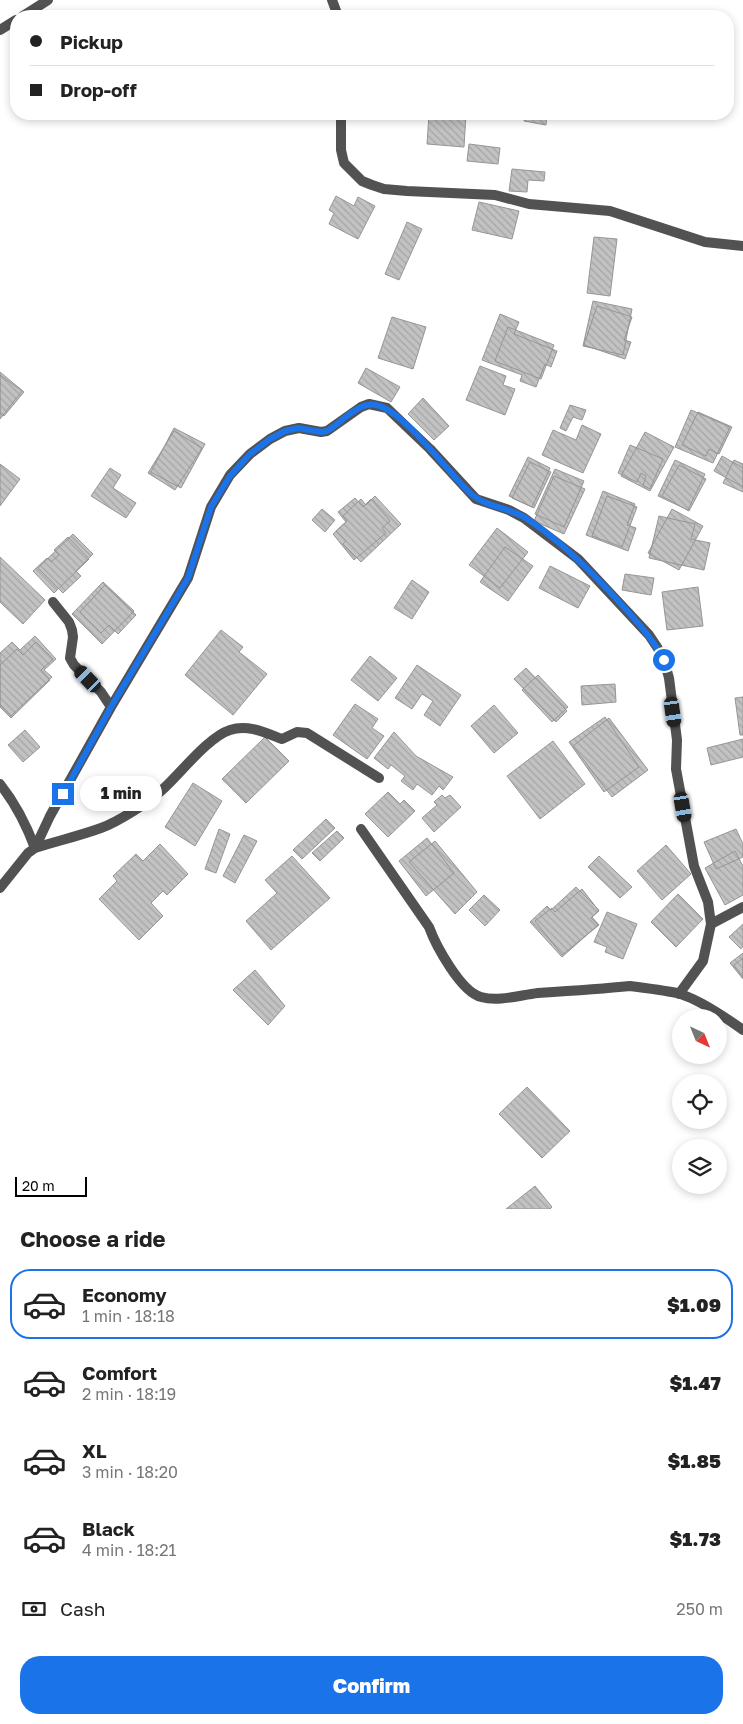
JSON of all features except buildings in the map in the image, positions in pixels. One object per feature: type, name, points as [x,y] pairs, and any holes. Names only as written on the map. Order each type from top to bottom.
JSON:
[{"type":"street","points":[[32,10],[48,0]]},
{"type":"street","points":[[341,120],[341,150],[344,164],[362,180],[384,189],[495,195],[529,204],[610,211],[705,242],[743,246]]},
{"type":"street","points":[[35,848],[50,816],[111,707],[188,578],[211,507],[230,476],[250,454],[270,439],[285,431],[298,428],[321,432],[327,431],[361,407],[369,404],[387,408],[430,449],[476,499],[509,510],[524,518],[578,559],[649,635],[664,660],[670,678],[677,740],[676,769],[694,866],[708,902],[711,924],[703,961],[679,994]]},
{"type":"street","points":[[52,602],[69,622],[72,630],[73,638],[70,658],[74,665],[101,692],[111,707]]},
{"type":"street","points":[[0,888],[28,853],[35,848],[103,827],[137,808],[162,791],[217,737],[231,729],[248,728],[264,731],[282,739],[297,732],[307,733],[379,778]]},
{"type":"street","points":[[0,784],[14,802],[24,820],[35,848]]},
{"type":"street","points":[[361,829],[429,927],[434,940],[458,979],[469,990],[480,997],[521,996],[537,993],[630,986],[679,994],[708,1007],[743,1030]]},
{"type":"street","points":[[711,924],[743,907]]},
{"type":"route","points":[[63,794],[111,707],[188,578],[211,507],[230,476],[250,454],[270,439],[285,431],[298,428],[321,432],[327,431],[361,407],[369,404],[387,408],[396,415],[476,499],[515,512],[550,536],[578,559],[649,635],[664,660]]}]
